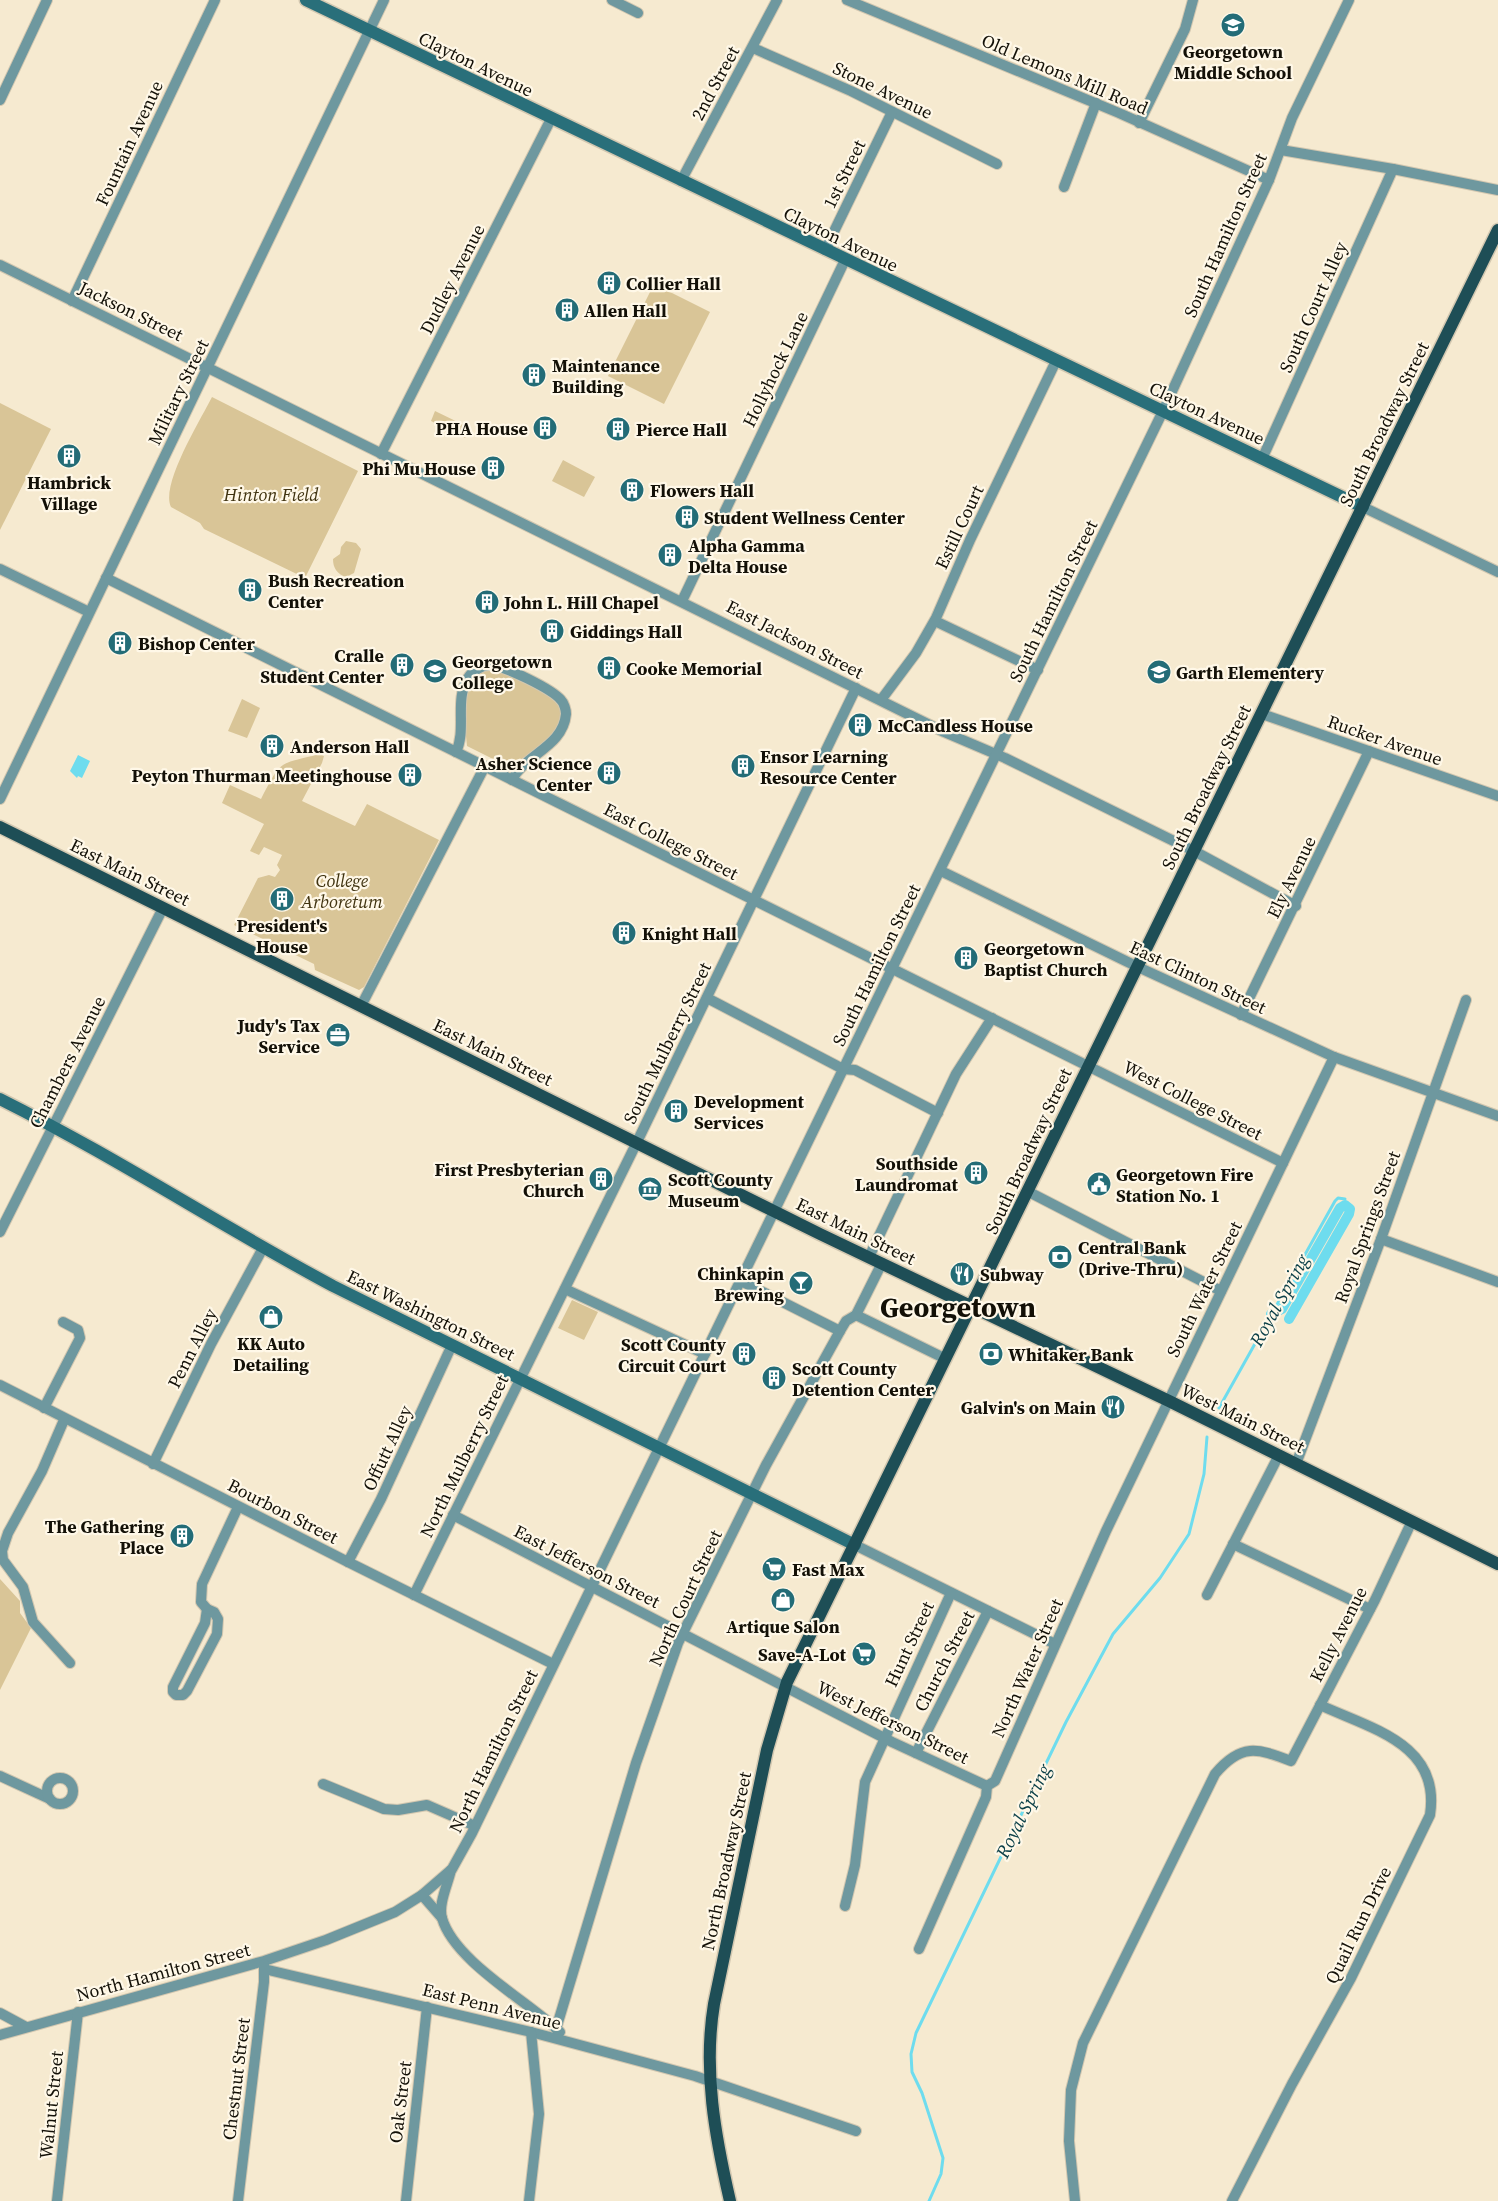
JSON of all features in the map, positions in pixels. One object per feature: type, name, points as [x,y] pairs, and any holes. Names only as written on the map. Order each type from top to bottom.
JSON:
[{"type":"main road","name":"South Broadway Street","points":[[946,1359],[1088,1065],[1138,967],[1498,230]]},
{"type":"main road","name":"East Main Street","points":[[0,827],[774,1211],[972,1306]]},
{"type":"main road","name":"West Main Street","points":[[972,1306],[1498,1564]]},
{"type":"main road","name":"North Broadway Street","points":[[730,2201],[720,2154],[709,2081],[709,2039],[714,2004],[766,1750],[785,1686],[946,1359]]},
{"type":"street","points":[[0,100],[47,0]]},
{"type":"street","name":"Fountain Avenue","points":[[72,301],[216,0]]},
{"type":"street","name":"Clayton Avenue","points":[[306,0],[368,32],[1363,507]]},
{"type":"street","name":"Military Street","points":[[0,799],[384,0]]},
{"type":"street","points":[[612,0],[638,13]]},
{"type":"street","name":"2nd Street","points":[[681,181],[777,0]]},
{"type":"street","name":"Old Lemons Mill Road","points":[[847,0],[1096,103],[1269,180]]},
{"type":"street","points":[[1139,122],[1185,29],[1193,0]]},
{"type":"street","name":"South Hamilton Street","points":[[774,1211],[1163,412],[1269,180],[1292,118],[1349,0]]},
{"type":"street","name":"Stone Avenue","points":[[753,48],[892,112],[997,164]]},
{"type":"street","points":[[1064,187],[1096,103]]},
{"type":"street","name":"1st Street","points":[[826,250],[892,112]]},
{"type":"street","name":"Dudley Avenue","points":[[381,454],[551,119]]},
{"type":"street","points":[[1281,150],[1393,169],[1498,190]]},
{"type":"street","name":"South Court Alley","points":[[1262,459],[1393,169]]},
{"type":"street","name":"Hollyhock Lane","points":[[682,601],[846,260]]},
{"type":"street","name":"Jackson Street","points":[[0,265],[381,454]]},
{"type":"street","name":"Estill Court","points":[[881,700],[916,653],[935,621],[970,540],[1056,361]]},
{"type":"street","name":"East Jackson Street","points":[[381,454],[856,688],[1194,851],[1296,906]]},
{"type":"street","points":[[1363,507],[1498,572]]},
{"type":"street","points":[[0,569],[90,612]]},
{"type":"street","name":"East College Street","points":[[106,578],[1088,1065]]},
{"type":"street","points":[[935,621],[1038,670]]},
{"type":"street","points":[[456,752],[462,740],[463,688],[468,676],[476,670],[487,665],[501,667],[549,690],[561,700],[565,708],[566,714],[561,730],[558,736],[546,748],[518,768],[512,780]]},
{"type":"street","name":"South Mulberry Street","points":[[637,1142],[755,901],[856,688]]},
{"type":"street","name":"Rucker Avenue","points":[[1262,714],[1498,796]]},
{"type":"street","name":"Ely Avenue","points":[[1241,1015],[1296,906],[1369,751]]},
{"type":"street","points":[[361,1006],[484,766]]},
{"type":"street","name":"East Clinton Street","points":[[941,871],[1138,967],[1334,1057],[1498,1116]]},
{"type":"street","name":"Chambers Avenue","points":[[0,1232],[164,908]]},
{"type":"street","points":[[707,998],[843,1069],[855,1070],[938,1113]]},
{"type":"street","name":"Royal Springs Street","points":[[1296,1464],[1381,1239],[1466,1000]]},
{"type":"street","points":[[869,1257],[956,1074],[992,1018]]},
{"type":"street","name":"South Water Street","points":[[1168,1401],[1334,1057]]},
{"type":"street","name":"West College Street","points":[[1088,1065],[1283,1163]]},
{"type":"street","name":"East Washington Street","points":[[0,1099],[53,1126],[263,1248],[333,1286],[855,1545]]},
{"type":"street","name":"North Mulberry Street","points":[[414,1595],[637,1142]]},
{"type":"street","points":[[1027,1191],[1221,1291]]},
{"type":"street","name":"North Hamilton Street","points":[[0,2035],[78,2012],[264,1965],[395,1912],[422,1896],[452,1869],[475,1826],[774,1211]]},
{"type":"street","points":[[1381,1239],[1498,1282]]},
{"type":"street","name":"Penn Alley","points":[[153,1464],[211,1344],[263,1248]]},
{"type":"street","name":"North Court Street","points":[[556,2028],[636,1763],[683,1634],[752,1494],[840,1330],[846,1321],[856,1315],[882,1263]]},
{"type":"street","points":[[741,1282],[840,1330]]},
{"type":"street","points":[[565,1289],[705,1354]]},
{"type":"street","points":[[856,1315],[946,1359]]},
{"type":"street","points":[[44,1408],[80,1338],[78,1330],[63,1322]]},
{"type":"street","name":"Offutt Alley","points":[[348,1562],[381,1499],[452,1345]]},
{"type":"street","name":"Bourbon Street","points":[[0,1385],[64,1420],[554,1664]]},
{"type":"street","name":"North Water Street","points":[[919,1949],[986,1796],[987,1786],[995,1781],[1106,1531],[1168,1401]]},
{"type":"street","points":[[64,1420],[42,1471],[8,1533],[2,1551],[3,1560],[23,1587],[33,1622],[70,1663]]},
{"type":"street","points":[[1207,1595],[1279,1456]]},
{"type":"street","points":[[206,1609],[205,1623],[173,1687],[173,1692],[176,1695],[183,1695],[187,1691],[216,1634],[218,1619],[214,1612],[206,1609],[201,1602],[202,1584],[238,1507]]},
{"type":"street","name":"East Jefferson Street","points":[[453,1515],[785,1686]]},
{"type":"street","name":"Kelly Avenue","points":[[1075,2201],[1069,2141],[1071,2090],[1083,2043],[1104,1997],[1215,1774],[1228,1760],[1243,1751],[1266,1751],[1291,1761],[1370,1609],[1412,1521]]},
{"type":"street","points":[[1232,1544],[1370,1609]]},
{"type":"street","points":[[855,1545],[1055,1644]]},
{"type":"street","name":"Hunt Street","points":[[845,1906],[855,1865],[865,1782],[951,1592]]},
{"type":"street","name":"Church Street","points":[[916,1753],[988,1611]]},
{"type":"street","name":"West Jefferson Street","points":[[785,1686],[916,1753],[987,1786]]},
{"type":"street","name":"Quail Run Drive","points":[[1232,2201],[1292,2084],[1351,1978],[1430,1815],[1432,1800],[1431,1783],[1415,1754],[1397,1740],[1320,1705]]},
{"type":"street","points":[[0,1776],[50,1799]]},
{"type":"street","points":[[324,1784],[384,1809],[398,1810],[427,1805],[475,1826]]},
{"type":"street","points":[[442,1918],[442,1906],[452,1869]]},
{"type":"street","points":[[422,1896],[442,1918],[460,1947],[479,1966],[556,2028],[570,2042]]},
{"type":"street","name":"East Penn Avenue","points":[[264,1965],[570,2042],[709,2081],[856,2131]]},
{"type":"street","name":"Chestnut Street","points":[[238,2201],[264,1982],[264,1965]]},
{"type":"street","name":"Oak Street","points":[[406,2201],[427,2006]]},
{"type":"street","points":[[0,2012],[26,2027]]},
{"type":"street","name":"Walnut Street","points":[[57,2201],[78,2012]]},
{"type":"street","points":[[528,2201],[539,2114],[531,2032]]},
{"type":"green space","points":[[654,284],[710,312],[664,404],[608,376]]},
{"type":"green space","name":"Hinton Field","points":[[212,397],[358,471],[305,578],[204,529],[200,523],[171,507],[169,497],[176,468]]},
{"type":"green space","points":[[0,403],[51,429],[0,530]]},
{"type":"green space","points":[[435,411],[470,428],[465,438],[431,421]]},
{"type":"green space","points":[[563,460],[595,477],[584,497],[552,481]]},
{"type":"green space","points":[[346,541],[356,543],[361,549],[354,573],[346,577],[336,570],[333,559],[340,554],[341,547]]},
{"type":"green space","points":[[485,670],[494,670],[530,685],[550,697],[559,707],[561,718],[558,728],[540,746],[509,767],[467,746],[464,715],[466,693],[476,676]]},
{"type":"green space","points":[[242,699],[260,708],[247,738],[228,731]]},
{"type":"green space","name":"College Arboretum","points":[[320,754],[324,756],[322,763],[302,801],[355,826],[367,804],[439,840],[364,987],[359,990],[315,970],[314,964],[234,925],[258,878],[269,875],[275,877],[280,870],[277,865],[282,855],[264,847],[259,855],[250,851],[264,824],[222,803],[230,785],[261,799],[273,777],[282,766],[296,760]]},
{"type":"green space","points":[[572,1300],[598,1312],[584,1340],[558,1328]]},
{"type":"green space","points":[[0,1579],[20,1601],[20,1613],[31,1628],[0,1690]]},
{"type":"water","points":[[78,755],[90,761],[82,778],[78,776],[77,778],[70,771]]},
{"type":"waterway","name":"Royal Spring","points":[[1219,1408],[1335,1201],[1338,1198],[1345,1199]]},
{"type":"waterway","points":[[1271,1314],[1282,1309],[1340,1208],[1345,1205],[1350,1209],[1349,1214],[1289,1319]]},
{"type":"waterway","name":"Royal Spring","points":[[929,2201],[941,2174],[943,2158],[922,2093],[912,2072],[911,2054],[916,2033],[1066,1722],[1113,1634],[1160,1578],[1189,1534],[1204,1474],[1207,1437]]},
{"type":"place","name":"Georgetown Middle School","points":[[1233,25]]},
{"type":"place","name":"Collier Hall","points":[[609,283]]},
{"type":"place","name":"Allen Hall","points":[[567,310]]},
{"type":"place","name":"Maintenance Building","points":[[534,375]]},
{"type":"place","name":"PHA House","points":[[545,428]]},
{"type":"place","name":"Pierce Hall","points":[[618,429]]},
{"type":"place","name":"Hambrick Village","points":[[69,456]]},
{"type":"place","name":"Phi Mu House","points":[[493,468]]},
{"type":"place","name":"Flowers Hall","points":[[632,490]]},
{"type":"place","name":"Student Wellness Center","points":[[687,517]]},
{"type":"place","name":"Alpha Gamma Delta House","points":[[670,555]]},
{"type":"place","name":"Bush Recreation Center","points":[[250,590]]},
{"type":"place","name":"John L. Hill Chapel","points":[[487,602]]},
{"type":"place","name":"Giddings Hall","points":[[552,631]]},
{"type":"place","name":"Bishop Center","points":[[120,643]]},
{"type":"place","name":"Cralle Student Center","points":[[402,665]]},
{"type":"place","name":"Cooke Memorial","points":[[609,668]]},
{"type":"place","name":"Georgetown College","points":[[435,671]]},
{"type":"place","name":"Garth Elementery","points":[[1159,672]]},
{"type":"place","name":"McCandless House","points":[[860,725]]},
{"type":"place","name":"Anderson Hall","points":[[272,746]]},
{"type":"place","name":"Ensor Learning Resource Center","points":[[743,766]]},
{"type":"place","name":"Asher Science Center","points":[[609,773]]},
{"type":"place","name":"Peyton Thurman Meetinghouse","points":[[410,775]]},
{"type":"place","name":"President's House","points":[[282,899]]},
{"type":"place","name":"Knight Hall","points":[[624,933]]},
{"type":"place","name":"Georgetown Baptist Church","points":[[966,958]]},
{"type":"place","name":"Judy's Tax Service","points":[[338,1035]]},
{"type":"place","name":"Development Services","points":[[676,1111]]},
{"type":"place","name":"Southside Laundromat","points":[[976,1173]]},
{"type":"place","name":"First Presbyterian Church","points":[[601,1179]]},
{"type":"place","name":"Georgetown Fire Station No. 1","points":[[1099,1184]]},
{"type":"place","name":"Scott County Museum","points":[[650,1189]]},
{"type":"place","name":"Central Bank (Drive-Thru)","points":[[1060,1257]]},
{"type":"place","name":"Subway","points":[[962,1274]]},
{"type":"place","name":"Chinkapin Brewing","points":[[801,1283]]},
{"type":"place","name":"KK Auto Detailing","points":[[271,1317]]},
{"type":"place","name":"Scott County Circuit Court","points":[[744,1354]]},
{"type":"place","name":"Whitaker Bank","points":[[991,1354]]},
{"type":"place","name":"Scott County Detention Center","points":[[774,1378]]},
{"type":"place","name":"Galvin's on Main","points":[[1113,1407]]},
{"type":"place","name":"The Gathering Place","points":[[182,1536]]},
{"type":"place","name":"Fast Max","points":[[774,1569]]},
{"type":"place","name":"Artique Salon","points":[[783,1600]]},
{"type":"place","name":"Save-A-Lot","points":[[864,1654]]},
{"type":"district","name":"Georgetown","points":[[958,1307]]}]
